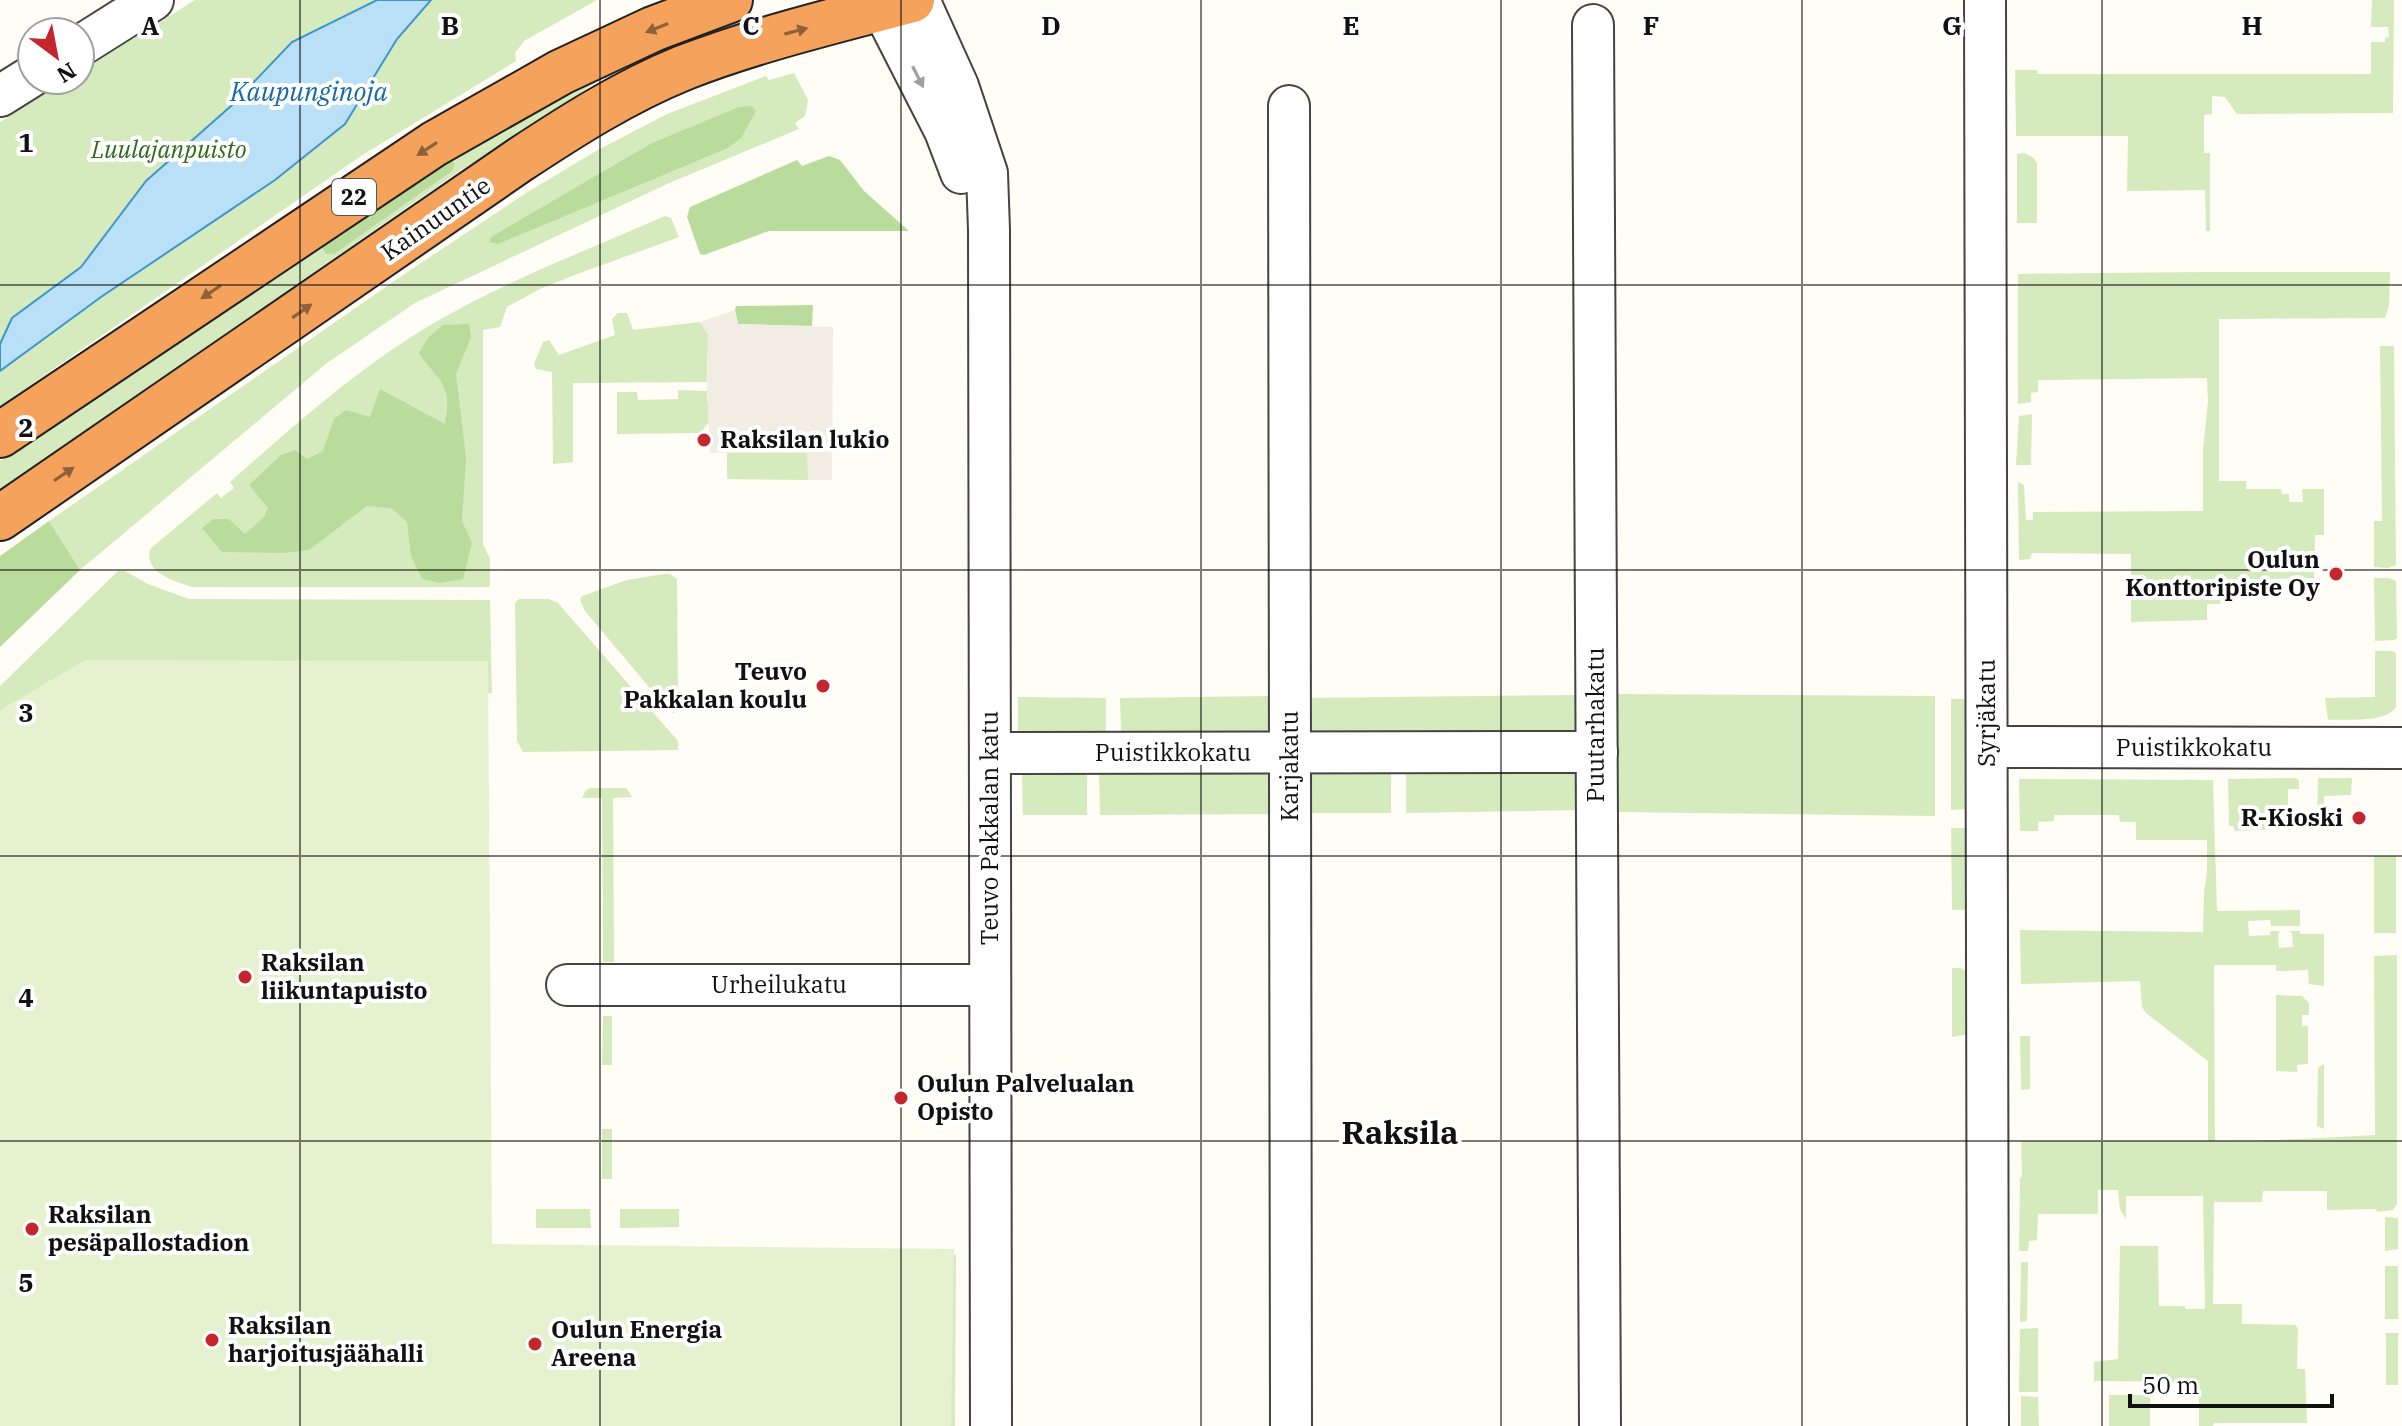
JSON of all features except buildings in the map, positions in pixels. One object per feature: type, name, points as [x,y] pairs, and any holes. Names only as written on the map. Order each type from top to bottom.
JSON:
[{"type":"highway","name":"22","points":[[0,435],[434,144],[561,72],[653,29],[730,0]]},
{"type":"highway","name":"Kainuuntie","points":[[0,518],[518,161],[611,102],[682,69],[762,40],[898,2]]},
{"type":"street","points":[[96,36],[153,0]]},
{"type":"street","name":"Syrjäkatu","points":[[1985,0],[1988,1426]]},
{"type":"street","name":"Teuvo Pakkalan katu","points":[[898,2],[967,189],[989,230],[991,1426]]},
{"type":"street","name":"Puutarhakatu","points":[[1593,25],[1600,1426]]},
{"type":"street","name":"Karjakatu","points":[[1289,106],[1291,1426]]},
{"type":"street","name":"Puistikkokatu","points":[[1987,747],[2402,748]]},
{"type":"street","name":"Puistikkokatu","points":[[990,753],[1597,752]]},
{"type":"street","name":"Urheilukatu","points":[[567,985],[990,985]]},
{"type":"green space","name":"Luulajanpuisto","points":[[195,0],[597,0],[524,41],[515,53],[516,61],[361,156],[0,406],[0,122],[41,96],[96,96],[96,62]]},
{"type":"green space","points":[[2372,0],[2394,0],[2393,113],[2237,114],[2225,97],[2212,96],[2212,114],[2204,115],[2204,153],[2210,153],[2210,231],[2206,231],[2205,190],[2127,191],[2128,136],[2016,136],[2015,70],[2037,70],[2038,74],[2371,74],[2371,42],[2385,42],[2385,38],[2389,37],[2388,27],[2371,27]]},
{"type":"green space","points":[[598,72],[602,78],[458,172],[0,490],[0,461],[398,186]]},
{"type":"green space","points":[[794,73],[808,100],[805,116],[795,123],[799,129],[667,184],[415,303],[327,363],[80,570],[49,521],[526,193],[596,151],[667,114],[766,76],[769,80]]},
{"type":"green space","points":[[751,106],[756,111],[741,138],[728,148],[498,244],[490,242],[491,237],[652,143],[739,107]]},
{"type":"green space","points":[[2024,153],[2034,158],[2037,164],[2037,223],[2017,223],[2017,154]]},
{"type":"green space","points":[[829,156],[840,160],[864,191],[909,231],[769,231],[700,254],[687,217],[690,207],[797,160],[802,166]]},
{"type":"green space","points":[[450,160],[455,164],[452,171],[334,254],[326,254],[321,246],[443,161]]},
{"type":"green space","points":[[665,216],[671,218],[679,237],[540,289],[507,307],[500,327],[483,330],[483,544],[490,559],[490,587],[192,587],[156,570],[149,557],[150,549],[217,493],[221,498],[234,488],[230,482],[277,441],[350,380],[401,344],[485,296]]},
{"type":"green space","points":[[2390,272],[2389,306],[2385,318],[2219,319],[2219,481],[2246,481],[2246,489],[2281,489],[2282,494],[2289,494],[2289,502],[2303,502],[2302,489],[2324,489],[2324,535],[2315,535],[2314,578],[2222,580],[2220,604],[2207,604],[2207,620],[2131,622],[2131,554],[2032,553],[2030,559],[2019,560],[2018,482],[2024,485],[2026,520],[2033,520],[2033,512],[2203,511],[2207,378],[2038,380],[2038,392],[2031,393],[2031,402],[2018,404],[2018,274]]},
{"type":"green space","points":[[813,305],[812,326],[738,324],[735,310],[736,306]]},
{"type":"green space","points":[[618,313],[627,313],[633,330],[700,322],[708,334],[707,382],[573,383],[573,462],[553,464],[552,372],[536,369],[534,364],[543,342],[549,340],[559,355],[615,335],[612,319]]},
{"type":"green space","points":[[469,324],[471,337],[456,374],[466,457],[462,521],[472,543],[463,579],[440,583],[422,579],[411,556],[407,522],[391,508],[367,506],[309,550],[284,553],[222,552],[202,528],[214,519],[229,519],[245,534],[264,517],[268,508],[249,485],[281,455],[295,450],[307,459],[323,451],[334,419],[346,410],[370,417],[380,389],[445,424],[446,392],[419,353],[428,338],[443,325]]},
{"type":"green space","points":[[2380,346],[2394,346],[2396,565],[2388,568],[2374,567],[2374,521],[2382,521]]},
{"type":"green space","points":[[678,390],[707,391],[709,422],[700,433],[617,434],[617,392],[637,392],[638,400],[678,399]]},
{"type":"green space","points":[[2032,414],[2031,465],[2016,465],[2019,416]]},
{"type":"green space","points":[[727,453],[808,453],[808,480],[727,479]]},
{"type":"green space","points":[[49,521],[80,570],[0,647],[0,556]]},
{"type":"green space","points":[[118,571],[125,571],[148,584],[189,599],[490,600],[492,693],[0,739],[0,686]]},
{"type":"green space","points":[[664,574],[677,579],[678,705],[674,713],[585,611],[580,600],[582,596],[627,580]]},
{"type":"green space","points":[[2374,578],[2396,581],[2397,638],[2394,640],[2375,641]]},
{"type":"green space","points":[[519,599],[549,599],[558,603],[678,741],[678,750],[523,752],[517,741],[515,603]]},
{"type":"green space","points":[[2375,651],[2396,653],[2396,707],[2384,716],[2375,718],[2328,720],[2325,698],[2375,697]]},
{"type":"green space","name":"Raksilan liikuntapuisto","points":[[85,660],[488,661],[492,1244],[954,1249],[951,1426],[0,1426],[0,710]]},
{"type":"green space","points":[[1612,694],[1935,696],[1935,816],[1613,812]]},
{"type":"green space","points":[[1582,695],[1577,730],[1563,737],[1312,734],[1306,727],[1302,698]]},
{"type":"green space","points":[[1276,696],[1273,725],[1261,736],[1125,735],[1121,731],[1120,698]]},
{"type":"green space","points":[[1018,697],[1106,698],[1106,733],[1102,737],[1021,735],[1018,733]]},
{"type":"green space","points":[[1951,699],[1968,699],[1969,809],[1951,810]]},
{"type":"green space","points":[[1406,768],[1576,770],[1582,776],[1586,810],[1406,813]]},
{"type":"green space","points":[[1391,769],[1391,813],[1302,813],[1306,778],[1316,770]]},
{"type":"green space","points":[[1087,770],[1087,815],[1023,815],[1022,774],[1030,771]]},
{"type":"green space","points":[[1099,770],[1263,771],[1274,781],[1277,814],[1100,815]]},
{"type":"green space","points":[[2318,778],[2352,778],[2351,795],[2324,796],[2323,823],[2317,818]]},
{"type":"green space","points":[[2019,779],[2213,780],[2217,911],[2300,910],[2300,926],[2271,926],[2270,920],[2248,921],[2249,936],[2280,931],[2279,948],[2293,947],[2292,933],[2289,931],[2324,934],[2324,986],[2309,984],[2308,970],[2276,971],[2276,965],[2214,965],[2215,1141],[2375,1135],[2374,956],[2397,955],[2397,1204],[2393,1210],[2327,1210],[2327,1191],[2263,1191],[2262,1202],[2214,1202],[2213,1304],[2242,1304],[2242,1324],[2295,1325],[2298,1328],[2297,1369],[2305,1369],[2307,1423],[2214,1423],[2213,1426],[2199,1426],[2199,1382],[2094,1381],[2094,1362],[2118,1359],[2120,1246],[2158,1246],[2159,1306],[2205,1309],[2203,1196],[2126,1196],[2126,1219],[2120,1209],[2118,1190],[2098,1190],[2098,1214],[2038,1214],[2037,1240],[2029,1241],[2028,1251],[2019,1251],[2021,1141],[2208,1141],[2208,1061],[2146,1013],[2142,1007],[2140,981],[2021,984],[2020,930],[2203,932],[2207,840],[2136,840],[2136,822],[2120,822],[2119,815],[2054,815],[2054,821],[2038,822],[2038,831],[2020,831]]},
{"type":"green space","points":[[2228,779],[2299,780],[2299,789],[2288,789],[2288,812],[2299,813],[2299,828],[2235,831],[2233,826],[2229,826]]},
{"type":"green space","points":[[591,788],[626,788],[632,797],[613,798],[614,962],[603,962],[602,798],[582,798]]},
{"type":"green space","points":[[1951,828],[1969,828],[1969,910],[1952,910]]},
{"type":"green space","points":[[2374,856],[2396,856],[2396,933],[2374,933]]},
{"type":"green space","points":[[1952,968],[1969,972],[1970,1034],[1952,1037]]},
{"type":"green space","points":[[2276,995],[2302,996],[2309,1003],[2309,1015],[2302,1015],[2302,1026],[2308,1026],[2308,1064],[2297,1065],[2297,1072],[2276,1071]]},
{"type":"green space","points":[[603,1016],[612,1016],[612,1065],[602,1065]]},
{"type":"green space","points":[[2020,1036],[2030,1036],[2030,1089],[2021,1090]]},
{"type":"green space","points":[[2324,1064],[2324,1129],[2317,1126],[2318,1068]]},
{"type":"green space","points":[[602,1129],[612,1129],[612,1179],[602,1179]]},
{"type":"green space","points":[[536,1209],[590,1209],[591,1228],[536,1228]]},
{"type":"green space","points":[[620,1209],[679,1209],[679,1227],[620,1228]]},
{"type":"green space","points":[[2385,1217],[2398,1218],[2398,1249],[2385,1251]]},
{"type":"green space","points":[[936,1254],[956,1255],[955,1426],[936,1426]]},
{"type":"green space","points":[[2021,1262],[2028,1262],[2027,1321],[2020,1322]]},
{"type":"green space","points":[[2385,1266],[2398,1266],[2398,1319],[2385,1319]]},
{"type":"green space","points":[[2038,1328],[2038,1392],[2019,1392],[2020,1329]]},
{"type":"green space","points":[[2386,1333],[2398,1333],[2398,1385],[2386,1385]]},
{"type":"green space","points":[[2109,1395],[2150,1395],[2150,1426],[2109,1426]]},
{"type":"green space","points":[[2021,1396],[2038,1397],[2039,1426],[2021,1426]]},
{"type":"shaded area","points":[[735,310],[738,324],[833,327],[832,480],[808,480],[807,453],[710,453],[708,335],[700,322]]},
{"type":"water","name":"Kaupunginoja","points":[[377,0],[431,0],[397,39],[345,124],[275,180],[101,297],[0,371],[0,344],[12,318],[81,267],[146,181],[231,106],[292,42]]},
{"type":"place","name":"Raksilan lukio","points":[[704,440]]},
{"type":"place","name":"Oulun Konttoripiste Oy","points":[[2336,574]]},
{"type":"place","name":"Teuvo Pakkalan koulu","points":[[823,686]]},
{"type":"place","name":"R-Kioski","points":[[2359,818]]},
{"type":"place","name":"Raksilan liikuntapuisto","points":[[245,977]]},
{"type":"place","name":"Oulun Palvelualan Opisto","points":[[901,1098]]},
{"type":"place","name":"Raksilan pesäpallostadion","points":[[32,1229]]},
{"type":"place","name":"Raksilan harjoitusjäähalli","points":[[212,1340]]},
{"type":"place","name":"Oulun Energia Areena","points":[[535,1344]]},
{"type":"district","name":"Raksila","points":[[1400,1133]]}]
